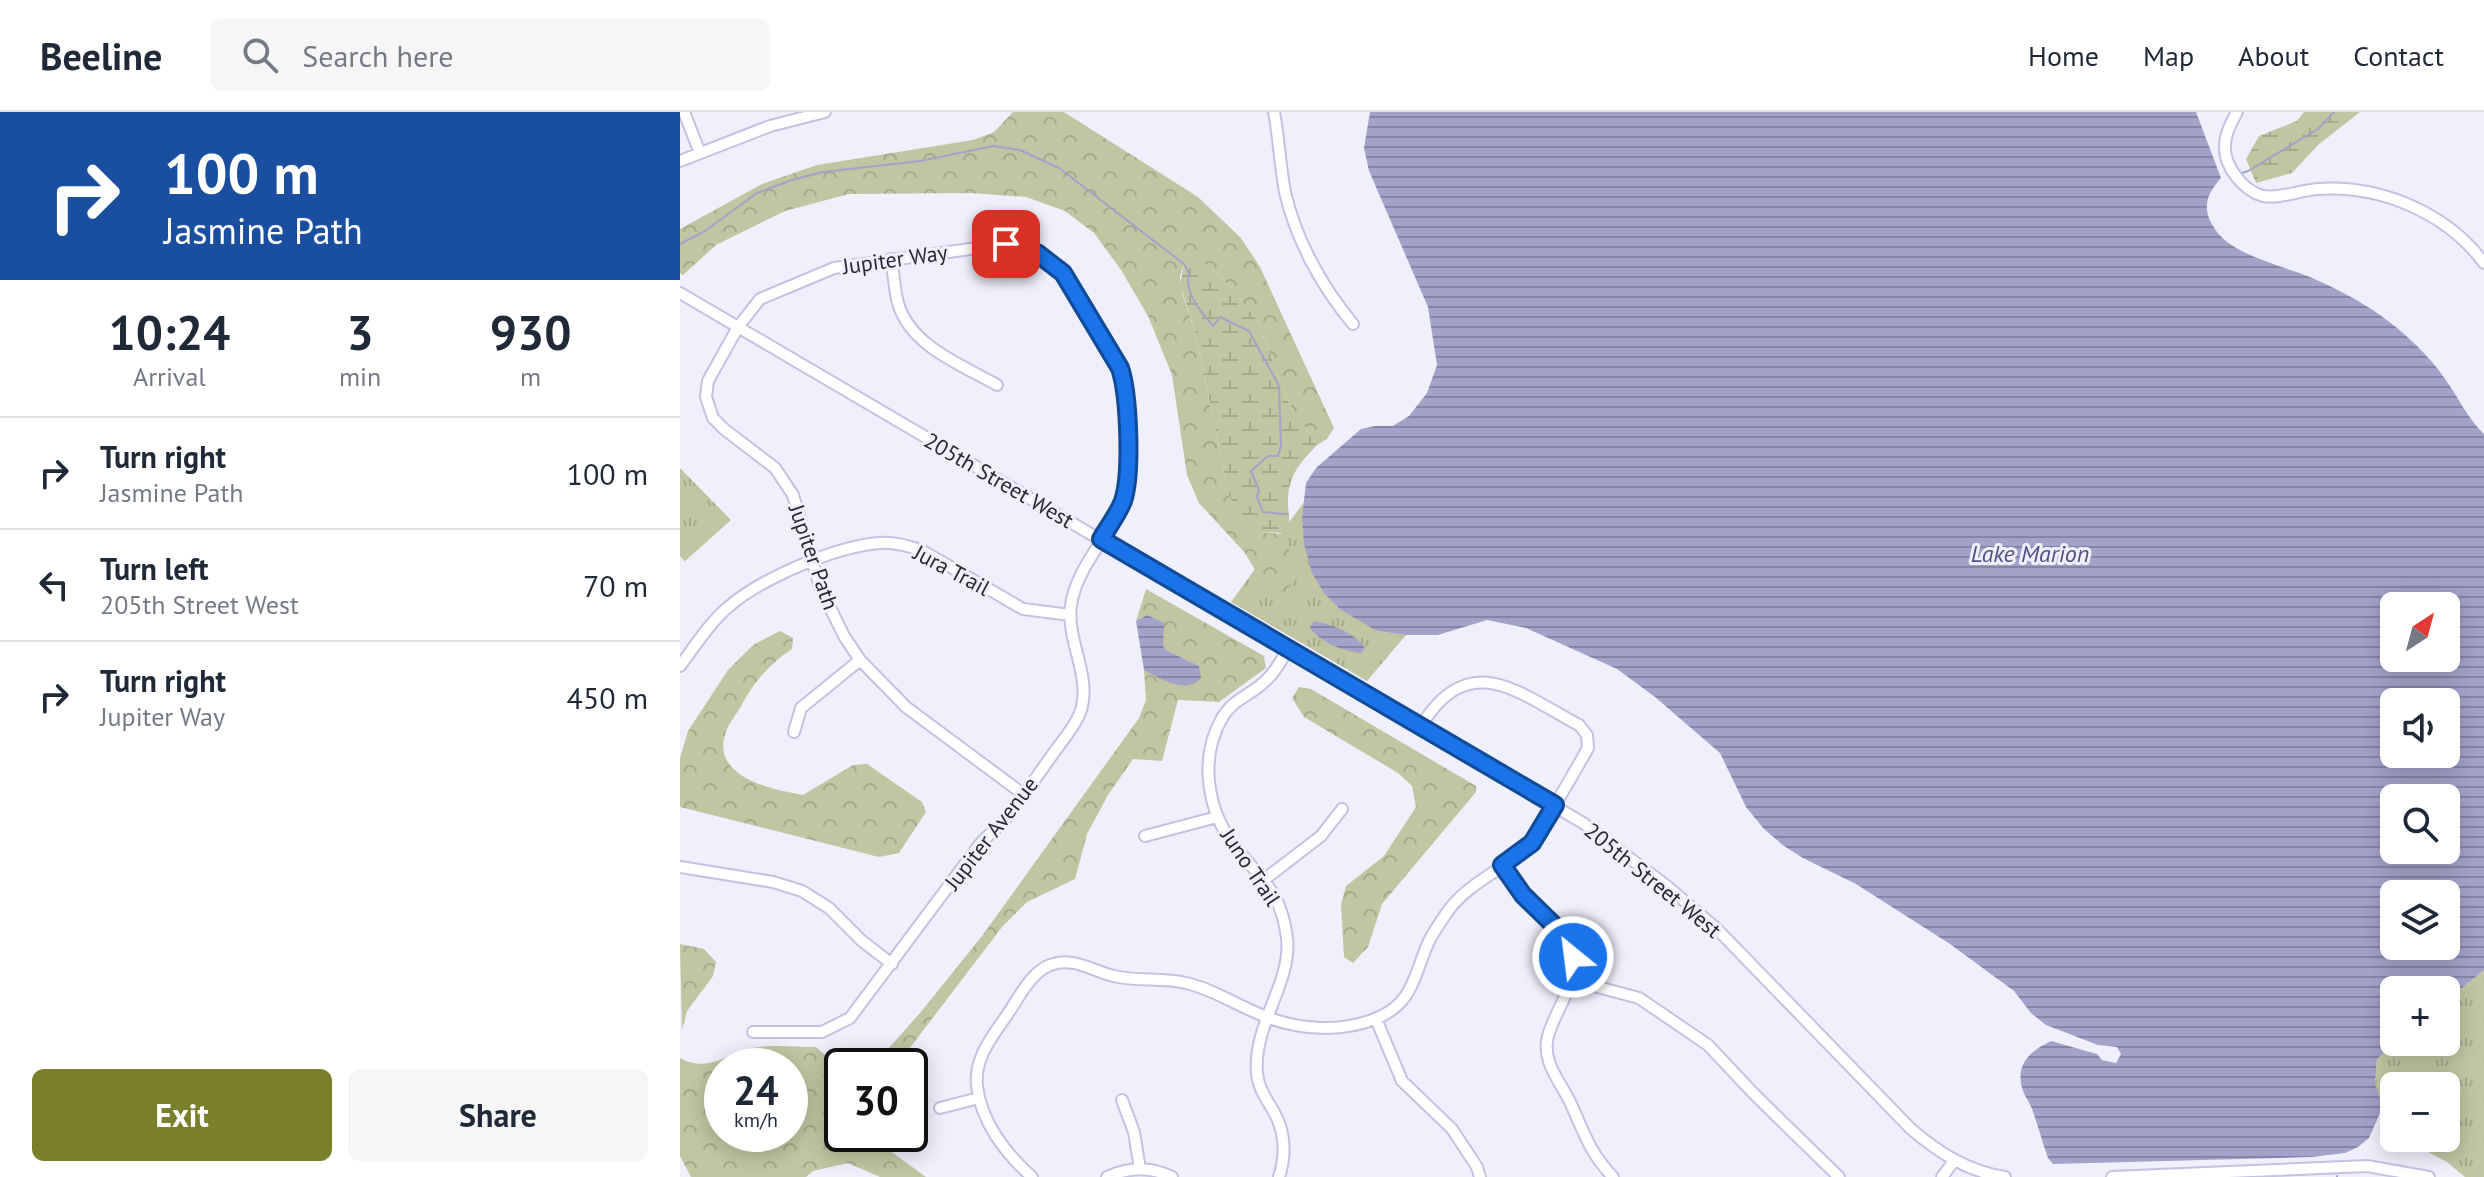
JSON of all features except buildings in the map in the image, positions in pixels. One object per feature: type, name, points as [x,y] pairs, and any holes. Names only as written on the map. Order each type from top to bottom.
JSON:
[{"type":"street","points":[[684,112],[700,153]]},
{"type":"street","points":[[680,161],[770,126],[825,112]]},
{"type":"street","points":[[1274,112],[1284,188],[1294,223],[1330,294],[1353,324]]},
{"type":"street","points":[[2237,112],[2226,135],[2224,150],[2244,187],[2265,196],[2338,188],[2379,195],[2407,204],[2429,216],[2482,255]]},
{"type":"street","name":"Jupiter Way","points":[[738,327],[760,299],[834,268],[1006,244],[1037,253],[1063,273],[1120,368],[1125,384],[1127,480],[1122,502],[1101,539]]},
{"type":"street","points":[[891,259],[898,305],[912,330],[928,344],[997,385]]},
{"type":"street","name":"205th Street West","points":[[680,293],[1555,805],[1607,840],[1717,929],[1931,1147],[1954,1161],[2005,1177]]},
{"type":"street","name":"Jupiter Path","points":[[738,327],[708,381],[706,397],[710,411],[718,424],[775,468],[785,481],[799,510],[812,561],[831,612],[860,660],[906,707],[1023,794]]},
{"type":"street","name":"Jupiter Avenue","points":[[753,1032],[815,1033],[837,1027],[856,1012],[980,844],[1002,822],[1072,728],[1083,701],[1083,672],[1072,637],[1070,615],[1078,581],[1101,539]]},
{"type":"street","name":"Jura Trail","points":[[680,666],[715,620],[734,603],[770,580],[812,561],[868,545],[905,545],[932,556],[1023,609],[1070,615]]},
{"type":"street","name":"Juno Trail","points":[[1279,1177],[1284,1156],[1282,1133],[1257,1077],[1256,1048],[1284,970],[1287,942],[1281,908],[1265,879],[1233,844],[1217,817],[1209,779],[1209,760],[1216,730],[1229,707],[1269,677],[1288,649]]},
{"type":"street","points":[[794,732],[801,708],[860,660]]},
{"type":"street","points":[[1032,1177],[1004,1148],[992,1129],[979,1098],[977,1077],[984,1050],[1032,978],[1052,964],[1072,962],[1118,978],[1184,982],[1266,1017],[1293,1025],[1322,1028],[1351,1026],[1376,1019],[1395,1009],[1410,993],[1430,940],[1450,908],[1471,887],[1532,843],[1588,748],[1587,735],[1579,725],[1508,686],[1482,681],[1463,684],[1446,693],[1421,726]]},
{"type":"street","points":[[1265,879],[1321,836],[1342,809]]},
{"type":"street","points":[[1145,836],[1217,817]]},
{"type":"street","points":[[1502,865],[1523,895],[1565,936],[1573,957],[1571,980],[1548,1037],[1547,1051],[1550,1065],[1571,1104],[1586,1142],[1613,1177]]},
{"type":"street","points":[[680,867],[773,882],[802,891],[829,908],[862,941],[892,964]]},
{"type":"street","points":[[1571,980],[1639,998],[1708,1045],[1839,1177]]},
{"type":"street","points":[[1376,1019],[1402,1081],[1452,1129],[1477,1167],[1480,1177]]},
{"type":"street","points":[[940,1108],[979,1098]]},
{"type":"street","points":[[1122,1100],[1134,1132],[1140,1169]]},
{"type":"street","points":[[1942,1177],[1954,1161]]},
{"type":"street","points":[[2112,1177],[2367,1166],[2429,1177]]},
{"type":"street","points":[[1107,1177],[1125,1170],[1140,1169],[1150,1169],[1172,1177]]},
{"type":"green space","points":[[1013,112],[1064,112],[1198,197],[1241,238],[1260,267],[1334,428],[1327,439],[1317,445],[1291,408],[1257,320],[1217,272],[1184,263],[1180,277],[1195,331],[1229,496],[1245,522],[1258,532],[1283,534],[1289,544],[1293,581],[1285,592],[1271,597],[1245,553],[1199,503],[1187,475],[1172,375],[1148,316],[1121,270],[1094,233],[1065,211],[1026,197],[971,193],[849,194],[785,211],[716,245],[683,275],[680,273],[680,229],[762,184],[817,165],[973,140],[994,132]]},
{"type":"green space","points":[[2304,112],[2360,112],[2318,145],[2292,173],[2256,183],[2246,159],[2259,136],[2297,121]]},
{"type":"green space","points":[[1200,261],[1217,272],[1257,320],[1291,408],[1317,445],[1299,465],[1289,487],[1286,533],[1258,532],[1245,522],[1229,496],[1195,331],[1180,285],[1184,264]]},
{"type":"green space","points":[[680,468],[731,520],[685,561],[680,556]]},
{"type":"green space","points":[[1304,502],[1302,518],[1377,631],[1406,635],[1367,681],[1231,602]]},
{"type":"green space","points":[[1146,589],[1264,656],[1266,668],[1219,702],[1178,700],[1162,761],[1133,759],[1108,795],[1087,834],[1075,879],[1027,902],[1002,927],[910,1048],[889,1048],[982,936],[1139,718],[1146,700],[1144,670],[1174,684],[1189,661],[1166,650],[1162,633],[1147,615],[1136,621]]},
{"type":"green space","points":[[780,631],[793,638],[792,649],[762,675],[729,725],[723,750],[728,762],[736,772],[748,779],[777,790],[803,795],[853,765],[867,764],[922,802],[926,812],[899,853],[879,857],[680,807],[680,758],[688,731],[728,670],[753,645]]},
{"type":"green space","points":[[1299,687],[1311,689],[1476,786],[1476,792],[1382,904],[1368,947],[1353,963],[1344,957],[1341,905],[1346,886],[1384,856],[1416,807],[1412,786],[1398,773],[1304,717],[1292,698]]},
{"type":"green space","points":[[680,944],[704,949],[716,962],[713,976],[687,1011],[682,1030]]},
{"type":"green space","points":[[2484,970],[2484,1177],[2465,1177],[2428,1152],[2460,1152],[2460,1072],[2380,1072],[2380,1098],[2375,1085],[2377,1059],[2380,1056],[2460,1056],[2460,990]]},
{"type":"green space","points":[[816,1047],[824,1054],[824,1152],[892,1152],[926,1177],[880,1177],[848,1163],[813,1171],[806,1177],[691,1177],[680,1156],[680,1058],[704,1063],[704,1152],[808,1152],[808,1048],[752,1048]]},
{"type":"water","name":"Lake Marion","points":[[1370,112],[2196,112],[2221,178],[2211,191],[2207,204],[2209,217],[2217,232],[2235,247],[2328,285],[2389,322],[2431,361],[2484,434],[2484,970],[2460,990],[2460,976],[2380,976],[2380,1056],[2377,1059],[2375,1084],[2380,1098],[2380,1113],[2369,1138],[2345,1153],[2312,1157],[2053,1164],[2023,1091],[2022,1066],[2036,1049],[2051,1041],[2097,1054],[2102,1060],[2116,1063],[2121,1054],[2117,1047],[2098,1045],[2046,1025],[2031,1013],[2014,991],[1950,944],[1856,884],[1784,846],[1764,829],[1746,807],[1720,753],[1617,669],[1526,628],[1487,620],[1438,635],[1406,635],[1377,631],[1341,610],[1324,593],[1312,573],[1304,544],[1302,518],[1306,483],[1316,468],[1361,429],[1393,426],[1409,416],[1427,393],[1437,365],[1428,307],[1369,171],[1364,148]]},
{"type":"water","points":[[1147,615],[1164,623],[1163,646],[1166,650],[1199,666],[1201,678],[1195,683],[1173,684],[1144,670],[1136,621]]},
{"type":"water","points":[[1314,621],[1342,630],[1365,648],[1361,653],[1354,652],[1326,642],[1310,628]]},
{"type":"waterway","points":[[2239,174],[2318,129],[2334,112]]},
{"type":"waterway","points":[[680,244],[705,231],[757,193],[792,180],[823,172],[920,161],[993,146],[1020,150],[1059,168],[1184,264],[1189,273],[1191,295],[1213,326],[1220,317],[1249,331],[1279,386],[1281,445],[1278,456],[1268,456],[1251,471],[1263,512],[1285,514]]},
{"type":"route","points":[[1006,244],[1037,253],[1063,273],[1120,368],[1125,384],[1127,480],[1122,502],[1101,539],[1555,805],[1532,843],[1502,865],[1523,895],[1565,936],[1573,957]]}]
